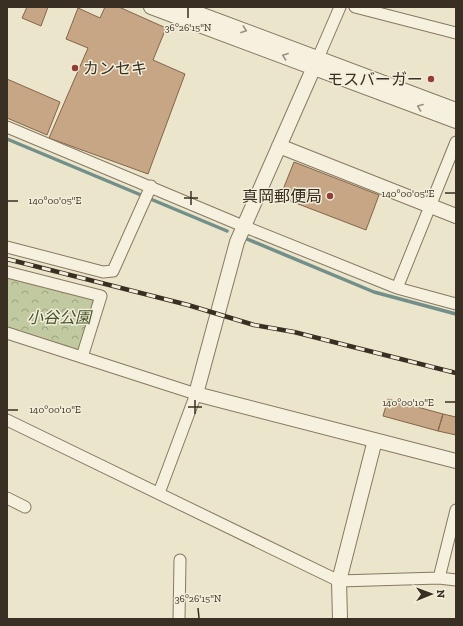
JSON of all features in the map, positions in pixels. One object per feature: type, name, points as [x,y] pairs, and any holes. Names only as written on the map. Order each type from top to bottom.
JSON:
[{"type":"street","points":[[151,7],[456,110]]},
{"type":"street","points":[[181,7],[456,121]]},
{"type":"street","points":[[159,493],[196,394],[243,226],[340,7]]},
{"type":"street","points":[[356,7],[456,33]]},
{"type":"street","points":[[7,127],[147,193],[243,226],[397,288],[456,304]]},
{"type":"street","points":[[397,288],[456,142]]},
{"type":"street","points":[[279,146],[456,216]]},
{"type":"street","points":[[7,247],[103,272],[113,271],[147,193]]},
{"type":"street","points":[[7,272],[101,296],[82,357]]},
{"type":"street","points":[[7,333],[196,394],[456,461]]},
{"type":"street","points":[[7,420],[339,581],[439,578],[456,580]]},
{"type":"street","points":[[340,619],[339,581],[375,440]]},
{"type":"street","points":[[7,498],[25,508]]},
{"type":"street","points":[[439,578],[456,510]]},
{"type":"street","points":[[179,619],[180,560]]},
{"type":"green space","name":"小谷公園","points":[[9,272],[101,296],[82,357],[7,333],[7,280]]},
{"type":"building","points":[[27,7],[48,7],[41,26],[22,18]]},
{"type":"building","points":[[105,7],[119,7],[166,28],[153,60],[185,74],[148,174],[49,138],[88,48],[66,39],[78,8],[100,18]]},
{"type":"building","points":[[7,79],[60,102],[47,135],[7,118]]},
{"type":"building","name":"真岡郵便局","points":[[294,162],[379,195],[366,230],[280,197]]},
{"type":"building","points":[[388,399],[443,414],[438,431],[383,416]]},
{"type":"building","points":[[443,414],[456,417],[456,435],[438,431]]},
{"type":"waterway","points":[[7,139],[227,231]]},
{"type":"waterway","points":[[247,239],[374,292],[456,314]]},
{"type":"railway","points":[[7,259],[188,305],[254,325],[294,332],[456,373]]},
{"type":"place","name":"カンセキ","points":[[75,68]]},
{"type":"place","name":"モスバーガー","points":[[431,79]]},
{"type":"place","name":"真岡郵便局","points":[[330,196]]}]
